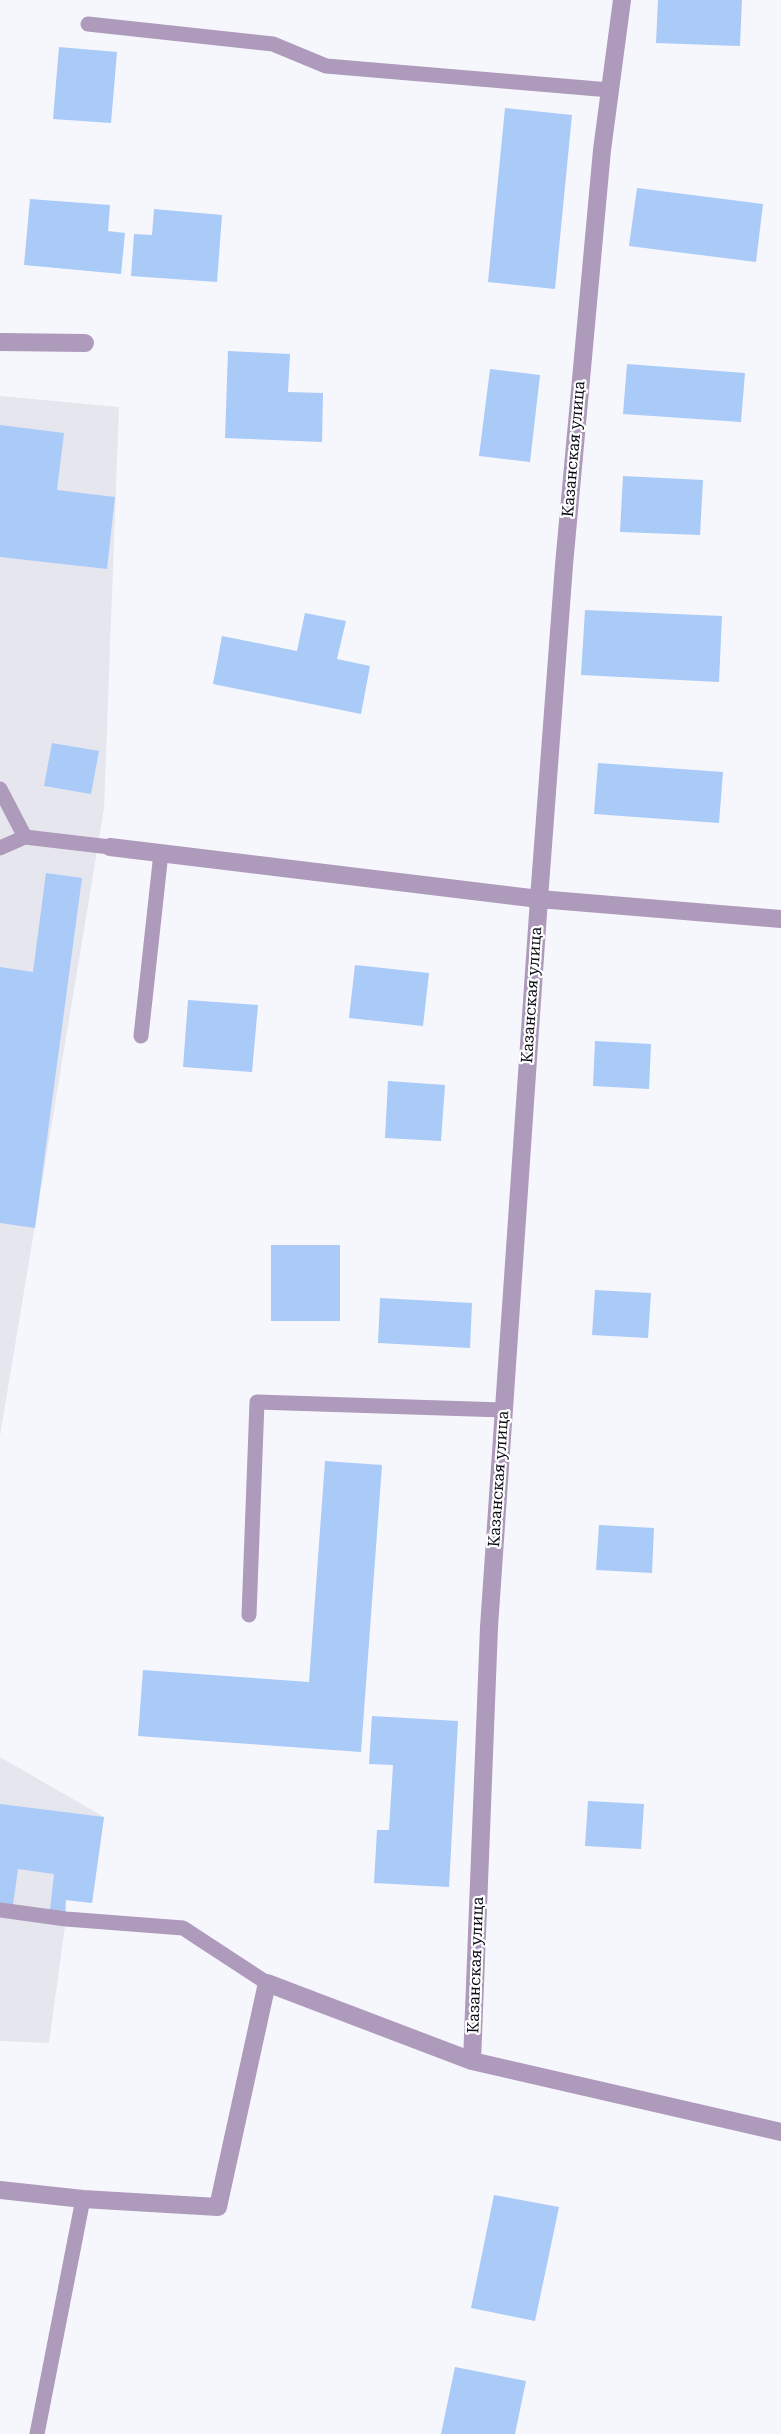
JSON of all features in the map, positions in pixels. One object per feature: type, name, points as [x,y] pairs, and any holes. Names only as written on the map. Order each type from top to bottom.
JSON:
[{"type":"street","name":"Казанская улица","points":[[472,2061],[489,1627],[539,899],[564,565],[602,150],[622,0]]},
{"type":"street","points":[[0,342],[85,343]]},
{"type":"street","points":[[110,847],[539,899],[781,919]]},
{"type":"street","points":[[0,2190],[83,2199],[218,2207],[267,1983],[472,2061],[781,2132]]},
{"type":"lane","points":[[88,24],[273,44],[326,66],[610,90]]},
{"type":"lane","points":[[0,789],[25,837]]},
{"type":"lane","points":[[0,848],[25,837],[110,847]]},
{"type":"lane","points":[[141,1036],[161,853]]},
{"type":"lane","points":[[249,1616],[257,1402],[503,1410]]},
{"type":"lane","points":[[0,1910],[66,1919],[183,1928],[267,1983]]},
{"type":"lane","points":[[37,2434],[83,2199]]},
{"type":"shaded area","points":[[0,396],[119,407],[104,809],[0,1436]]},
{"type":"shaded area","points":[[0,1757],[104,1817],[92,1903],[66,1900],[66,1919],[49,2043],[0,2041]]},
{"type":"building","points":[[658,0],[742,0],[740,46],[656,43]]},
{"type":"building","points":[[59,47],[117,52],[111,123],[53,119]]},
{"type":"building","points":[[505,108],[572,115],[555,289],[488,282]]},
{"type":"building","points":[[637,188],[763,204],[756,262],[629,246]]},
{"type":"building","points":[[30,199],[110,205],[108,231],[125,233],[121,274],[24,265]]},
{"type":"building","points":[[154,209],[222,215],[217,282],[131,276],[134,234],[152,235]]},
{"type":"building","points":[[228,351],[290,354],[288,392],[323,393],[322,442],[225,438]]},
{"type":"building","points":[[627,364],[745,373],[741,422],[623,414]]},
{"type":"building","points":[[490,369],[540,375],[530,462],[479,456]]},
{"type":"building","points":[[0,425],[64,433],[57,490],[115,497],[107,569],[0,557]]},
{"type":"building","points":[[623,476],[703,480],[700,535],[620,532]]},
{"type":"building","points":[[585,610],[722,616],[719,682],[581,675]]},
{"type":"building","points":[[305,613],[346,621],[337,659],[370,666],[361,714],[213,684],[222,636],[297,651]]},
{"type":"building","points":[[52,743],[99,751],[91,794],[44,786]]},
{"type":"building","points":[[598,763],[723,772],[719,823],[594,814]]},
{"type":"building","points":[[46,873],[82,878],[35,1228],[0,1223],[0,967],[33,972]]},
{"type":"building","points":[[355,965],[429,973],[423,1026],[349,1018]]},
{"type":"building","points":[[188,1000],[258,1005],[252,1072],[183,1067]]},
{"type":"building","points":[[595,1041],[651,1044],[649,1089],[593,1086]]},
{"type":"building","points":[[388,1081],[445,1085],[441,1141],[385,1138]]},
{"type":"building","points":[[271,1245],[340,1245],[340,1321],[271,1321]]},
{"type":"building","points":[[595,1290],[651,1293],[648,1338],[592,1335]]},
{"type":"building","points":[[380,1298],[472,1303],[470,1348],[378,1343]]},
{"type":"building","points":[[325,1461],[382,1465],[361,1752],[138,1736],[143,1670],[309,1682]]},
{"type":"building","points":[[599,1525],[654,1528],[652,1573],[596,1570]]},
{"type":"building","points":[[372,1716],[458,1721],[449,1887],[374,1883],[377,1830],[389,1830],[393,1765],[369,1764]]},
{"type":"building","points":[[588,1801],[644,1804],[641,1849],[585,1846]]},
{"type":"building","points":[[0,1804],[104,1817],[92,1903],[66,1900],[65,1912],[50,1910],[54,1874],[18,1869],[13,1905],[0,1904]]},
{"type":"building","points":[[494,2195],[559,2207],[535,2321],[471,2308]]},
{"type":"building","points":[[455,2367],[526,2381],[515,2434],[441,2434]]}]
